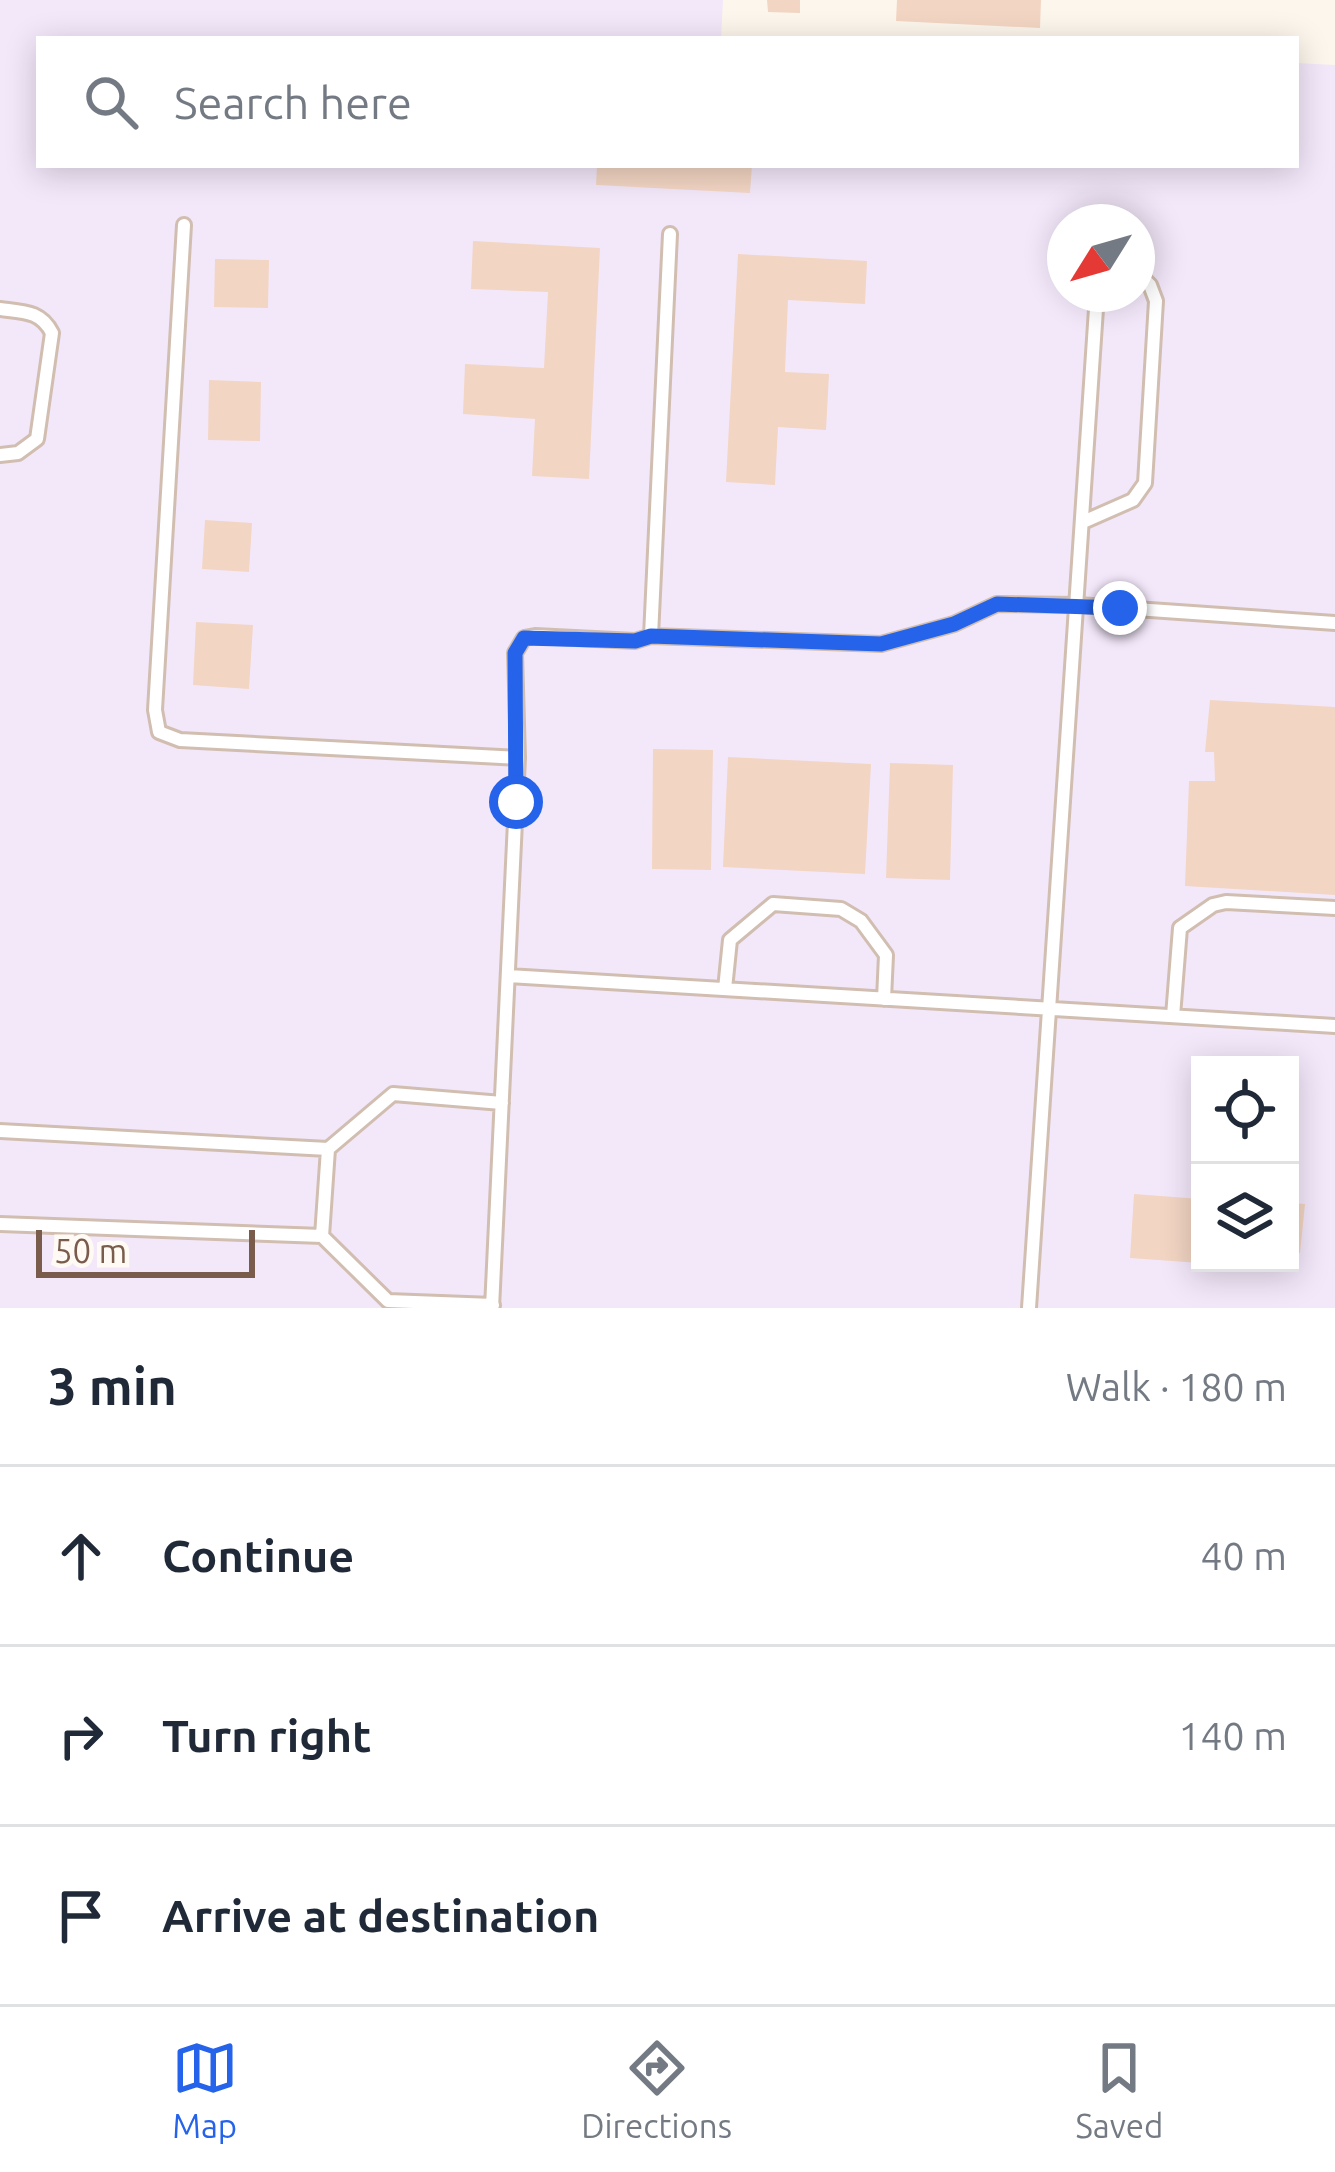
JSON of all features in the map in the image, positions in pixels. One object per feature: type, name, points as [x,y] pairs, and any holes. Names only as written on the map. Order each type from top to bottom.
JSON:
[{"type":"lane","points":[[184,225],[155,710],[159,732],[180,740],[518,758]]},
{"type":"lane","points":[[651,636],[670,234]]},
{"type":"lane","points":[[1084,522],[1133,500],[1145,483],[1155,298]]},
{"type":"lane","points":[[0,310],[29,312],[45,319],[52,334],[37,439],[18,452],[0,455]]},
{"type":"lane","points":[[1029,1308],[1095,312]]},
{"type":"lane","points":[[0,1224],[322,1236],[387,1304],[492,1306],[518,758],[515,653],[524,638],[635,641],[651,636],[881,644],[954,624],[997,604],[1335,623]]},
{"type":"lane","points":[[725,989],[730,940],[773,904],[841,909],[861,921],[886,955],[884,999]]},
{"type":"lane","points":[[1173,1016],[1178,933],[1213,905],[1335,908]]},
{"type":"lane","points":[[508,976],[1335,1026]]},
{"type":"lane","points":[[0,1131],[328,1149],[394,1094],[502,1103]]},
{"type":"lane","points":[[322,1236],[328,1149]]},
{"type":"shaded area","points":[[0,0],[723,0],[721,36],[36,36],[36,168],[1299,168],[1299,63],[1335,65],[1335,1308],[0,1308]]},
{"type":"building","points":[[767,0],[800,0],[800,13],[768,12]]},
{"type":"building","points":[[897,0],[1041,0],[1040,28],[896,21]]},
{"type":"building","points":[[597,168],[752,168],[750,193],[596,185]]},
{"type":"building","points":[[473,241],[600,248],[589,479],[532,476],[535,419],[463,414],[465,364],[544,368],[548,292],[471,289]]},
{"type":"building","points":[[738,254],[867,261],[865,304],[788,300],[785,372],[829,374],[826,430],[778,427],[775,485],[726,482]]},
{"type":"building","points":[[215,259],[269,260],[268,308],[214,307]]},
{"type":"building","points":[[209,380],[261,382],[260,441],[208,440]]},
{"type":"building","points":[[205,520],[252,523],[249,572],[202,569]]},
{"type":"building","points":[[196,622],[253,625],[249,689],[193,685]]},
{"type":"building","points":[[1210,700],[1335,707],[1335,895],[1185,886],[1189,781],[1215,781],[1214,752],[1205,752]]},
{"type":"building","points":[[653,749],[713,750],[711,870],[652,869]]},
{"type":"building","points":[[728,757],[871,764],[865,874],[723,867]]},
{"type":"building","points":[[890,763],[953,765],[950,880],[886,878]]},
{"type":"building","points":[[1134,1194],[1191,1198],[1191,1262],[1130,1258]]},
{"type":"building","points":[[1299,1204],[1305,1204],[1299,1253]]},
{"type":"route","points":[[516,802],[515,653],[524,638],[635,641],[651,636],[881,644],[954,624],[997,604],[1120,608]]}]
